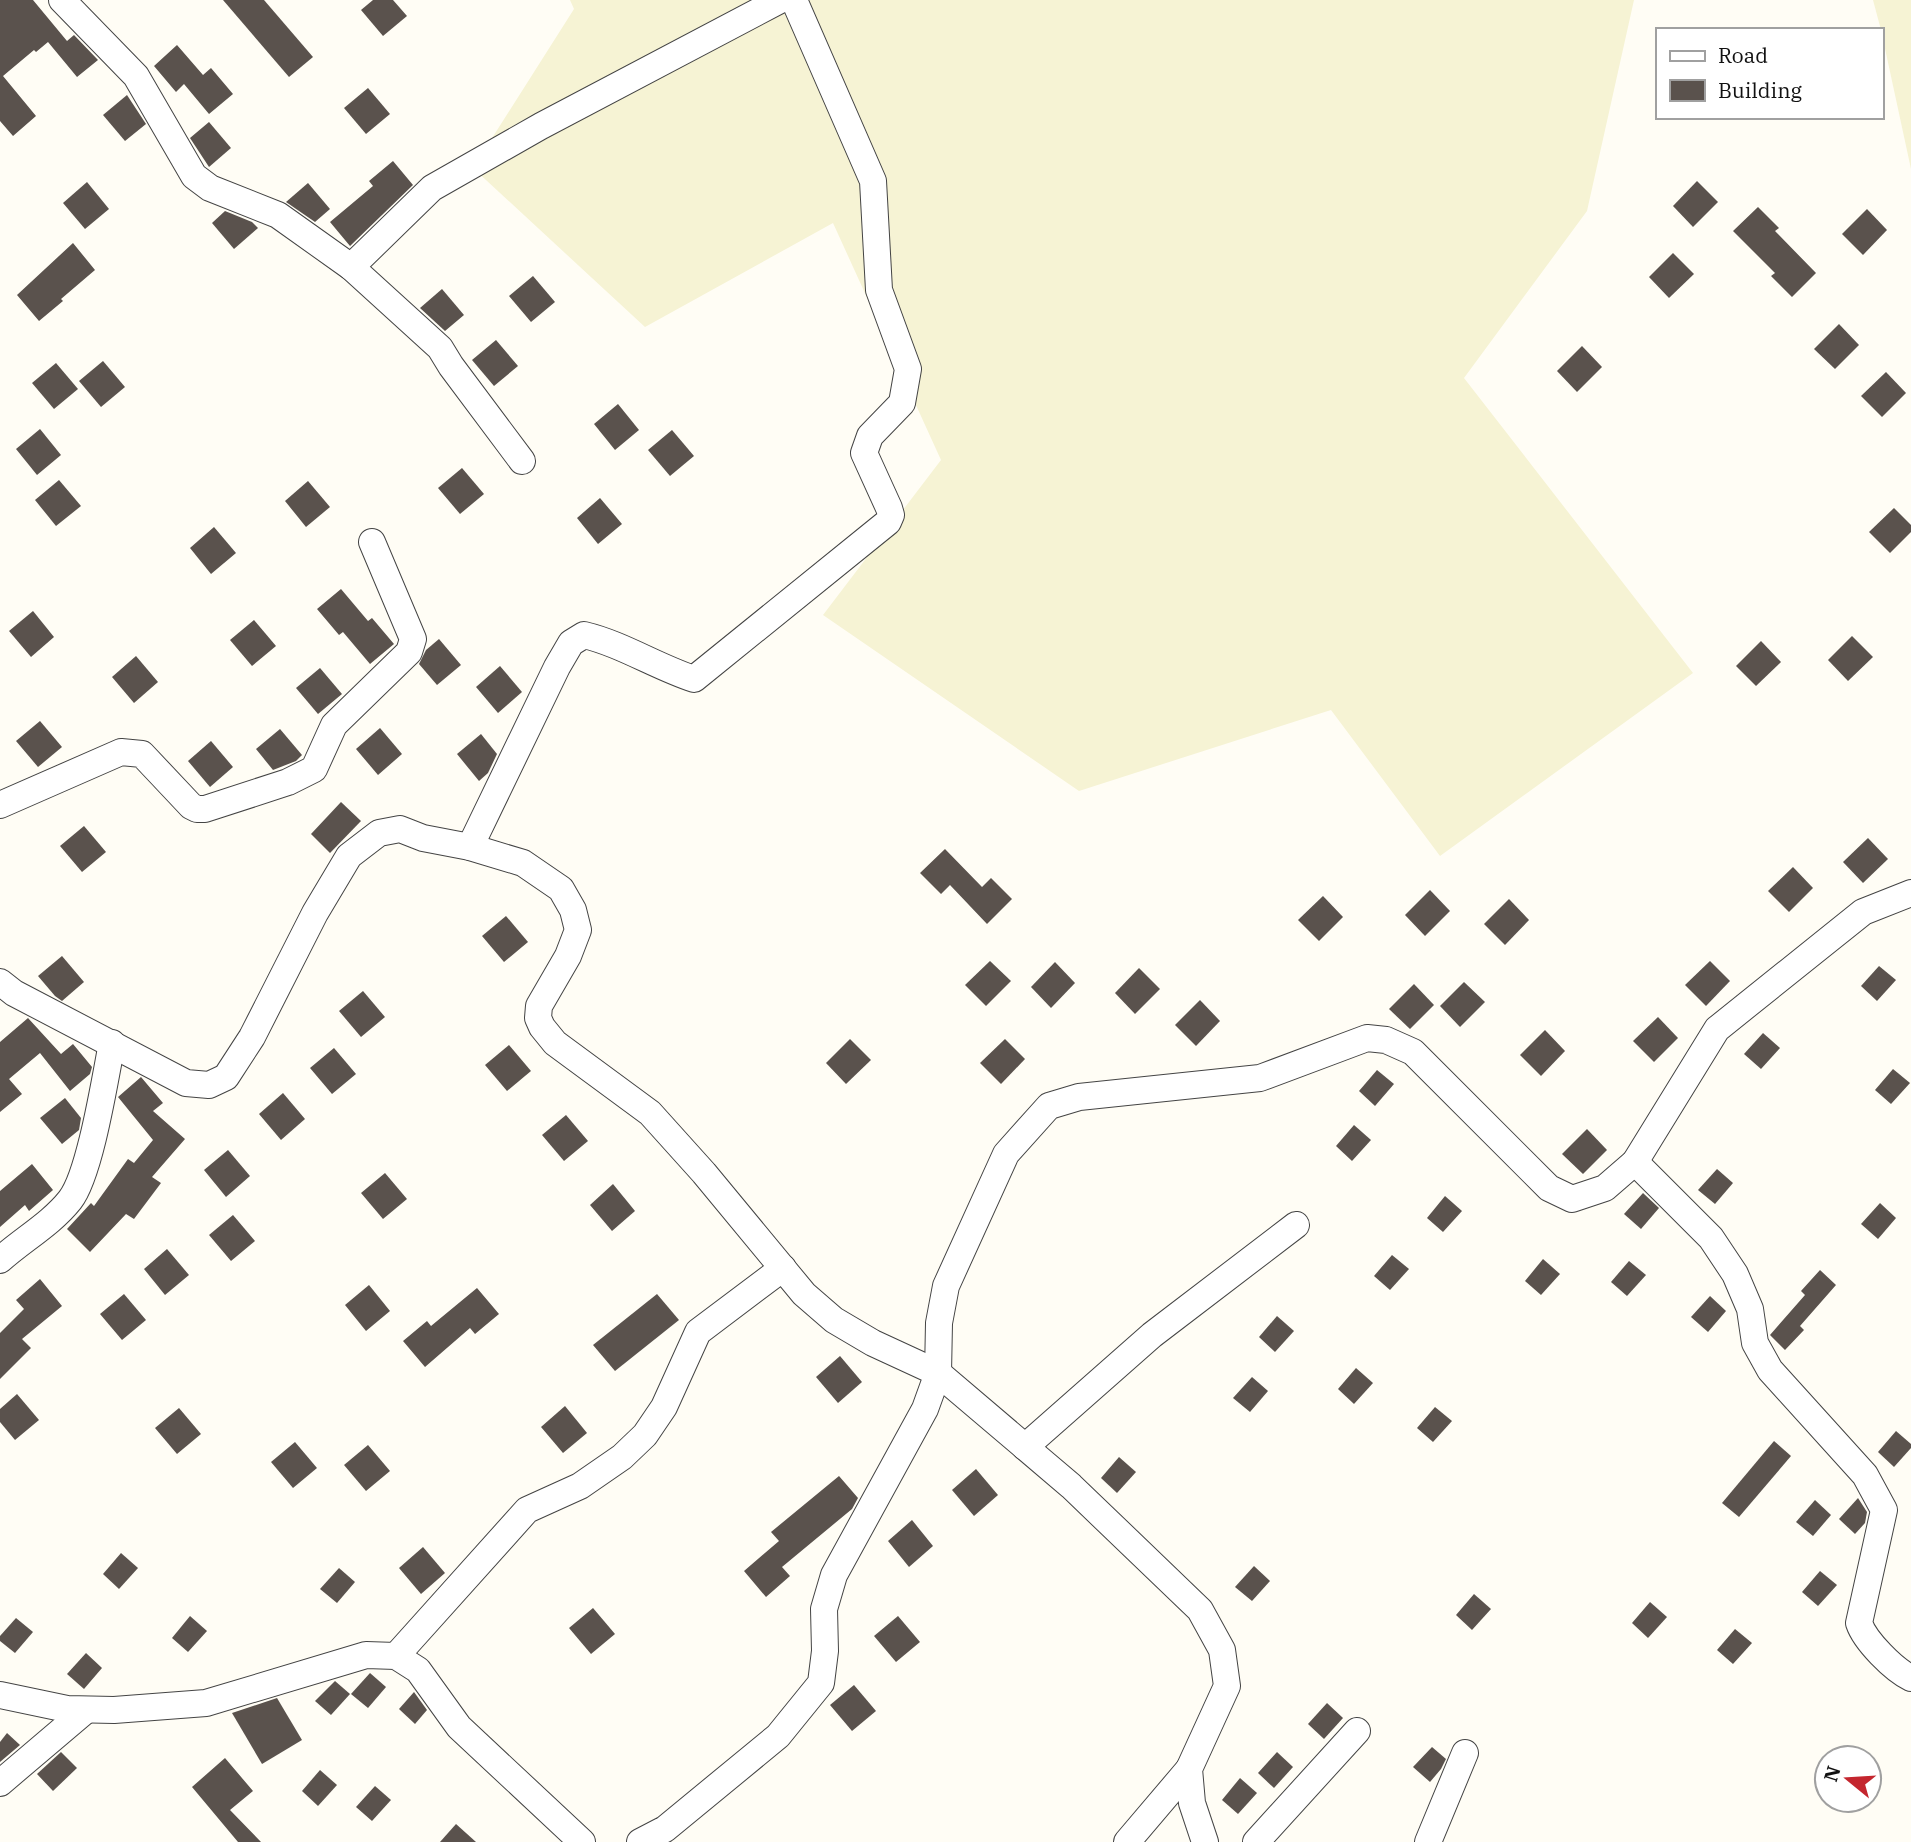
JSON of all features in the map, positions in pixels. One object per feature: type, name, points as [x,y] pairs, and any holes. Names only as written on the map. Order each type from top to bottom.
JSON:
[{"type":"street","points":[[62,0],[136,76],[194,176],[210,188],[278,215],[351,267],[440,348],[522,461]]},
{"type":"street","points":[[351,267],[432,188],[541,126],[780,0]]},
{"type":"street","points":[[470,847],[571,643],[584,635],[598,638],[667,670],[694,679],[888,522],[891,515],[864,453],[870,436],[902,403],[908,369],[879,290],[873,181],[794,0]]},
{"type":"street","points":[[0,805],[121,752],[142,754],[191,806],[197,809],[205,809],[288,782],[314,769],[334,726],[409,652],[413,639],[372,542]]},
{"type":"street","points":[[0,982],[14,993],[186,1083],[209,1085],[226,1077],[252,1037],[315,913],[349,856],[379,833],[400,829],[423,838],[470,847],[523,863],[561,889],[573,910],[578,930],[568,956],[539,1006],[538,1018],[555,1043],[650,1113],[704,1173],[804,1294],[834,1320],[873,1343],[938,1373],[1071,1486],[1200,1610],[1222,1650],[1227,1686],[1189,1769],[1127,1842]]},
{"type":"street","points":[[640,1842],[665,1829],[778,1736],[821,1683],[825,1651],[824,1609],[834,1575],[925,1409],[938,1373],[940,1323],[946,1286],[1006,1154],[1049,1106],[1079,1097],[1260,1078],[1367,1038],[1386,1040],[1413,1052],[1549,1188],[1572,1199],[1605,1188],[1635,1162],[1717,1029],[1863,912],[1911,893]]},
{"type":"street","points":[[0,1260],[72,1198],[86,1163],[113,1043]]},
{"type":"street","points":[[1635,1162],[1711,1238],[1735,1274],[1750,1309],[1755,1343],[1770,1370],[1865,1475],[1884,1510],[1859,1623],[1862,1633],[1900,1672],[1911,1678]]},
{"type":"street","points":[[1026,1447],[1152,1335],[1296,1226]]},
{"type":"street","points":[[396,1656],[527,1510],[580,1486],[622,1457],[645,1435],[664,1407],[698,1332],[783,1268]]},
{"type":"street","points":[[0,1695],[67,1709],[86,1710],[206,1703],[366,1655],[396,1656],[418,1670],[458,1727],[582,1842]]},
{"type":"street","points":[[0,1783],[86,1710]]},
{"type":"street","points":[[1256,1842],[1357,1731]]},
{"type":"street","points":[[1428,1842],[1465,1753]]},
{"type":"street","points":[[1189,1769],[1192,1802],[1205,1842]]},
{"type":"shaded area","points":[[570,0],[1634,0],[1587,211],[1464,378],[1693,673],[1440,856],[1331,710],[1079,791],[823,615],[941,460],[833,223],[645,327],[473,168],[574,9]]},
{"type":"shaded area","points":[[1873,0],[1911,0],[1911,169],[1883,39],[1883,28],[1880,28]]},
{"type":"building","points":[[0,0],[33,0],[67,41],[74,35],[98,60],[77,77],[48,42],[3,76],[36,116],[13,136],[0,121]]},
{"type":"building","points":[[223,0],[264,0],[313,57],[289,77]]},
{"type":"building","points":[[373,0],[393,0],[407,16],[383,36],[361,10]]},
{"type":"building","points":[[177,45],[203,75],[211,68],[233,94],[209,114],[184,84],[176,92],[154,66]]},
{"type":"building","points":[[368,88],[390,114],[366,134],[344,108]]},
{"type":"building","points":[[127,95],[146,124],[125,141],[103,115]]},
{"type":"building","points":[[209,122],[231,148],[209,167],[190,138]]},
{"type":"building","points":[[393,161],[413,185],[350,246],[330,222],[373,186],[369,181]]},
{"type":"building","points":[[1697,181],[1718,202],[1693,227],[1673,206]]},
{"type":"building","points":[[87,182],[109,209],[85,229],[63,203]]},
{"type":"building","points":[[308,183],[330,209],[315,222],[286,202]]},
{"type":"building","points":[[1758,207],[1779,228],[1775,231],[1816,273],[1792,297],[1771,276],[1775,273],[1733,231]]},
{"type":"building","points":[[1867,209],[1887,230],[1863,255],[1842,234]]},
{"type":"building","points":[[225,211],[252,222],[258,228],[234,249],[212,223]]},
{"type":"building","points":[[73,243],[95,270],[39,321],[17,295]]},
{"type":"building","points":[[1673,253],[1694,274],[1669,298],[1649,277]]},
{"type":"building","points":[[533,276],[555,302],[531,322],[509,296]]},
{"type":"building","points":[[442,289],[464,315],[445,331],[420,308]]},
{"type":"building","points":[[1839,324],[1859,345],[1835,369],[1814,349]]},
{"type":"building","points":[[496,340],[518,366],[494,386],[472,360]]},
{"type":"building","points":[[1582,346],[1602,367],[1577,392],[1557,371]]},
{"type":"building","points":[[103,361],[125,387],[101,407],[79,381]]},
{"type":"building","points":[[56,363],[78,389],[54,409],[32,383]]},
{"type":"building","points":[[1886,372],[1906,393],[1882,417],[1861,396]]},
{"type":"building","points":[[618,404],[639,430],[615,450],[594,424]]},
{"type":"building","points":[[40,429],[61,455],[37,475],[16,449]]},
{"type":"building","points":[[672,430],[694,456],[670,476],[648,450]]},
{"type":"building","points":[[462,468],[484,494],[460,514],[438,488]]},
{"type":"building","points":[[59,480],[81,506],[56,526],[35,500]]},
{"type":"building","points":[[308,481],[330,507],[306,527],[285,501]]},
{"type":"building","points":[[600,498],[622,524],[598,544],[577,518]]},
{"type":"building","points":[[1894,508],[1911,525],[1911,532],[1890,553],[1869,532]]},
{"type":"building","points":[[214,527],[236,553],[211,574],[190,548]]},
{"type":"building","points":[[341,589],[368,621],[372,618],[394,644],[370,664],[343,632],[339,635],[317,609]]},
{"type":"building","points":[[33,611],[54,637],[31,657],[9,631]]},
{"type":"building","points":[[254,620],[276,646],[252,666],[230,640]]},
{"type":"building","points":[[1852,636],[1873,657],[1848,681],[1828,660]]},
{"type":"building","points":[[439,639],[461,665],[437,685],[419,664],[426,650]]},
{"type":"building","points":[[1761,641],[1781,662],[1756,686],[1736,666]]},
{"type":"building","points":[[136,656],[158,682],[134,703],[112,677]]},
{"type":"building","points":[[500,666],[522,692],[498,713],[476,687]]},
{"type":"building","points":[[320,668],[342,694],[318,714],[296,688]]},
{"type":"building","points":[[40,721],[62,747],[38,767],[16,741]]},
{"type":"building","points":[[380,728],[402,754],[378,775],[356,749]]},
{"type":"building","points":[[280,729],[302,755],[296,761],[273,770],[256,749]]},
{"type":"building","points":[[481,734],[497,754],[488,773],[479,781],[457,754]]},
{"type":"building","points":[[211,741],[233,767],[210,787],[188,761]]},
{"type":"building","points":[[341,802],[361,821],[330,853],[311,834]]},
{"type":"building","points":[[84,826],[106,852],[82,872],[60,846]]},
{"type":"building","points":[[1868,838],[1888,859],[1863,883],[1843,862]]},
{"type":"building","points":[[945,849],[982,887],[991,878],[1012,899],[987,924],[950,885],[941,894],[920,873]]},
{"type":"building","points":[[1793,867],[1813,888],[1789,912],[1768,891]]},
{"type":"building","points":[[1430,890],[1450,911],[1425,936],[1405,915]]},
{"type":"building","points":[[1323,896],[1343,917],[1319,941],[1298,920]]},
{"type":"building","points":[[1509,899],[1529,920],[1505,945],[1484,924]]},
{"type":"building","points":[[506,916],[528,942],[504,962],[482,936]]},
{"type":"building","points":[[62,956],[84,982],[62,1001],[38,976]]},
{"type":"building","points":[[990,961],[1011,981],[986,1006],[965,985]]},
{"type":"building","points":[[1710,961],[1730,981],[1706,1006],[1685,985]]},
{"type":"building","points":[[1055,962],[1075,983],[1051,1008],[1031,987]]},
{"type":"building","points":[[1879,966],[1896,980],[1877,1001],[1861,986]]},
{"type":"building","points":[[1139,968],[1160,989],[1135,1014],[1115,993]]},
{"type":"building","points":[[1464,982],[1485,1002],[1460,1027],[1440,1006]]},
{"type":"building","points":[[1414,984],[1434,1005],[1410,1029],[1389,1009]]},
{"type":"building","points":[[363,991],[385,1017],[361,1037],[339,1011]]},
{"type":"building","points":[[1200,1000],[1220,1021],[1196,1046],[1175,1025]]},
{"type":"building","points":[[1658,1017],[1678,1038],[1654,1062],[1633,1041]]},
{"type":"building","points":[[28,1018],[61,1054],[73,1044],[92,1067],[90,1074],[70,1091],[40,1053],[9,1079],[22,1094],[0,1112],[0,1042]]},
{"type":"building","points":[[1545,1030],[1565,1051],[1541,1076],[1520,1055]]},
{"type":"building","points":[[1763,1033],[1780,1048],[1761,1069],[1744,1054]]},
{"type":"building","points":[[850,1039],[871,1060],[846,1084],[826,1063]]},
{"type":"building","points":[[1005,1039],[1025,1059],[1001,1084],[980,1063]]},
{"type":"building","points":[[509,1045],[531,1071],[507,1091],[485,1065]]},
{"type":"building","points":[[334,1048],[356,1074],[332,1094],[310,1068]]},
{"type":"building","points":[[1893,1069],[1910,1083],[1891,1104],[1875,1090]]},
{"type":"building","points":[[1377,1070],[1394,1084],[1375,1106],[1359,1091]]},
{"type":"building","points":[[141,1077],[163,1103],[153,1111],[185,1139],[152,1177],[161,1183],[134,1219],[126,1214],[90,1252],[67,1229],[91,1203],[94,1206],[128,1159],[134,1163],[153,1140],[118,1097]]},
{"type":"building","points":[[283,1093],[305,1119],[281,1140],[259,1114]]},
{"type":"building","points":[[65,1098],[81,1118],[79,1130],[62,1144],[40,1118]]},
{"type":"building","points":[[566,1115],[588,1141],[564,1161],[542,1135]]},
{"type":"building","points":[[1354,1125],[1371,1140],[1352,1161],[1336,1146]]},
{"type":"building","points":[[1587,1129],[1607,1150],[1583,1174],[1562,1154]]},
{"type":"building","points":[[228,1150],[250,1176],[226,1197],[204,1170]]},
{"type":"building","points":[[32,1164],[53,1190],[29,1211],[25,1205],[0,1227],[0,1191]]},
{"type":"building","points":[[1717,1169],[1733,1183],[1715,1204],[1698,1190]]},
{"type":"building","points":[[385,1173],[407,1199],[383,1219],[361,1193]]},
{"type":"building","points":[[613,1184],[635,1211],[612,1231],[590,1205]]},
{"type":"building","points":[[1643,1193],[1659,1208],[1641,1229],[1624,1214]]},
{"type":"building","points":[[1445,1196],[1462,1211],[1443,1232],[1427,1218]]},
{"type":"building","points":[[1880,1203],[1896,1218],[1878,1239],[1861,1224]]},
{"type":"building","points":[[233,1215],[255,1241],[231,1261],[209,1235]]},
{"type":"building","points":[[167,1249],[189,1275],[165,1295],[144,1269]]},
{"type":"building","points":[[1392,1255],[1409,1269],[1390,1290],[1374,1276]]},
{"type":"building","points":[[1543,1259],[1560,1274],[1541,1295],[1525,1281]]},
{"type":"building","points":[[1629,1261],[1646,1275],[1627,1296],[1611,1282]]},
{"type":"building","points":[[1820,1270],[1836,1285],[1800,1326],[1804,1330],[1785,1350],[1770,1335],[1805,1295],[1801,1291]]},
{"type":"building","points":[[40,1279],[62,1306],[22,1339],[31,1348],[0,1379],[0,1333],[24,1309],[16,1300]]},
{"type":"building","points":[[369,1285],[390,1311],[366,1331],[345,1305]]},
{"type":"building","points":[[477,1288],[499,1314],[475,1334],[470,1328],[425,1367],[403,1341],[427,1321],[431,1326]]},
{"type":"building","points":[[124,1294],[146,1320],[122,1340],[100,1314]]},
{"type":"building","points":[[657,1294],[679,1320],[615,1371],[593,1345]]},
{"type":"building","points":[[1710,1296],[1726,1311],[1708,1332],[1691,1317]]},
{"type":"building","points":[[1277,1316],[1294,1331],[1275,1352],[1259,1337]]},
{"type":"building","points":[[840,1356],[862,1382],[838,1403],[816,1377]]},
{"type":"building","points":[[1356,1368],[1373,1383],[1354,1404],[1338,1389]]},
{"type":"building","points":[[1252,1377],[1268,1391],[1250,1412],[1233,1398]]},
{"type":"building","points":[[17,1394],[39,1420],[15,1440],[0,1422],[0,1409]]},
{"type":"building","points":[[565,1406],[587,1433],[563,1453],[541,1427]]},
{"type":"building","points":[[1435,1407],[1452,1421],[1433,1442],[1417,1428]]},
{"type":"building","points":[[179,1408],[201,1434],[177,1454],[155,1428]]},
{"type":"building","points":[[1896,1431],[1911,1444],[1911,1448],[1894,1467],[1878,1452]]},
{"type":"building","points":[[1774,1441],[1791,1456],[1739,1517],[1722,1503]]},
{"type":"building","points":[[295,1442],[317,1468],[293,1488],[271,1462]]},
{"type":"building","points":[[368,1445],[390,1471],[366,1491],[344,1465]]},
{"type":"building","points":[[1119,1457],[1136,1472],[1117,1493],[1101,1478]]},
{"type":"building","points":[[976,1469],[998,1495],[974,1516],[952,1490]]},
{"type":"building","points":[[839,1476],[858,1498],[852,1509],[782,1567],[790,1576],[766,1597],[744,1571],[779,1541],[771,1532]]},
{"type":"building","points":[[1858,1498],[1867,1512],[1865,1523],[1855,1534],[1839,1519]]},
{"type":"building","points":[[1815,1500],[1831,1515],[1813,1536],[1796,1522]]},
{"type":"building","points":[[912,1520],[933,1546],[909,1567],[888,1541]]},
{"type":"building","points":[[423,1547],[445,1573],[421,1594],[399,1568]]},
{"type":"building","points":[[121,1553],[138,1568],[119,1589],[103,1574]]},
{"type":"building","points":[[1254,1566],[1270,1581],[1252,1601],[1235,1587]]},
{"type":"building","points":[[339,1568],[355,1582],[337,1603],[320,1589]]},
{"type":"building","points":[[1820,1571],[1837,1585],[1818,1606],[1802,1592]]},
{"type":"building","points":[[1474,1594],[1491,1609],[1472,1630],[1456,1615]]},
{"type":"building","points":[[1650,1602],[1667,1617],[1648,1638],[1632,1623]]},
{"type":"building","points":[[593,1608],[615,1634],[591,1654],[569,1628]]},
{"type":"building","points":[[190,1616],[207,1631],[188,1652],[172,1638]]},
{"type":"building","points":[[898,1616],[920,1642],[896,1662],[874,1636]]},
{"type":"building","points":[[16,1618],[33,1632],[15,1653],[0,1641],[0,1636]]},
{"type":"building","points":[[1735,1629],[1752,1643],[1733,1664],[1717,1650]]},
{"type":"building","points":[[86,1653],[102,1668],[84,1689],[67,1674]]},
{"type":"building","points":[[370,1673],[386,1687],[368,1708],[351,1694]]},
{"type":"building","points":[[335,1681],[350,1694],[331,1715],[315,1701]]},
{"type":"building","points":[[854,1685],[876,1711],[852,1731],[830,1705]]},
{"type":"building","points":[[414,1692],[427,1710],[415,1724],[399,1709]]},
{"type":"building","points":[[277,1698],[302,1740],[262,1764],[232,1713]]},
{"type":"building","points":[[1327,1703],[1343,1718],[1324,1739],[1308,1724]]},
{"type":"building","points":[[7,1733],[20,1745],[0,1762],[0,1742]]},
{"type":"building","points":[[1432,1747],[1446,1759],[1430,1782],[1413,1767]]},
{"type":"building","points":[[61,1752],[77,1768],[53,1791],[37,1774]]},
{"type":"building","points":[[1277,1752],[1293,1767],[1274,1788],[1258,1773]]},
{"type":"building","points":[[225,1758],[253,1791],[230,1810],[261,1842],[238,1842],[192,1787]]},
{"type":"building","points":[[320,1770],[337,1785],[318,1806],[302,1791]]},
{"type":"building","points":[[1240,1778],[1257,1793],[1238,1814],[1222,1800]]},
{"type":"building","points":[[375,1786],[391,1800],[372,1821],[356,1807]]},
{"type":"building","points":[[456,1824],[476,1842],[440,1842]]}]
